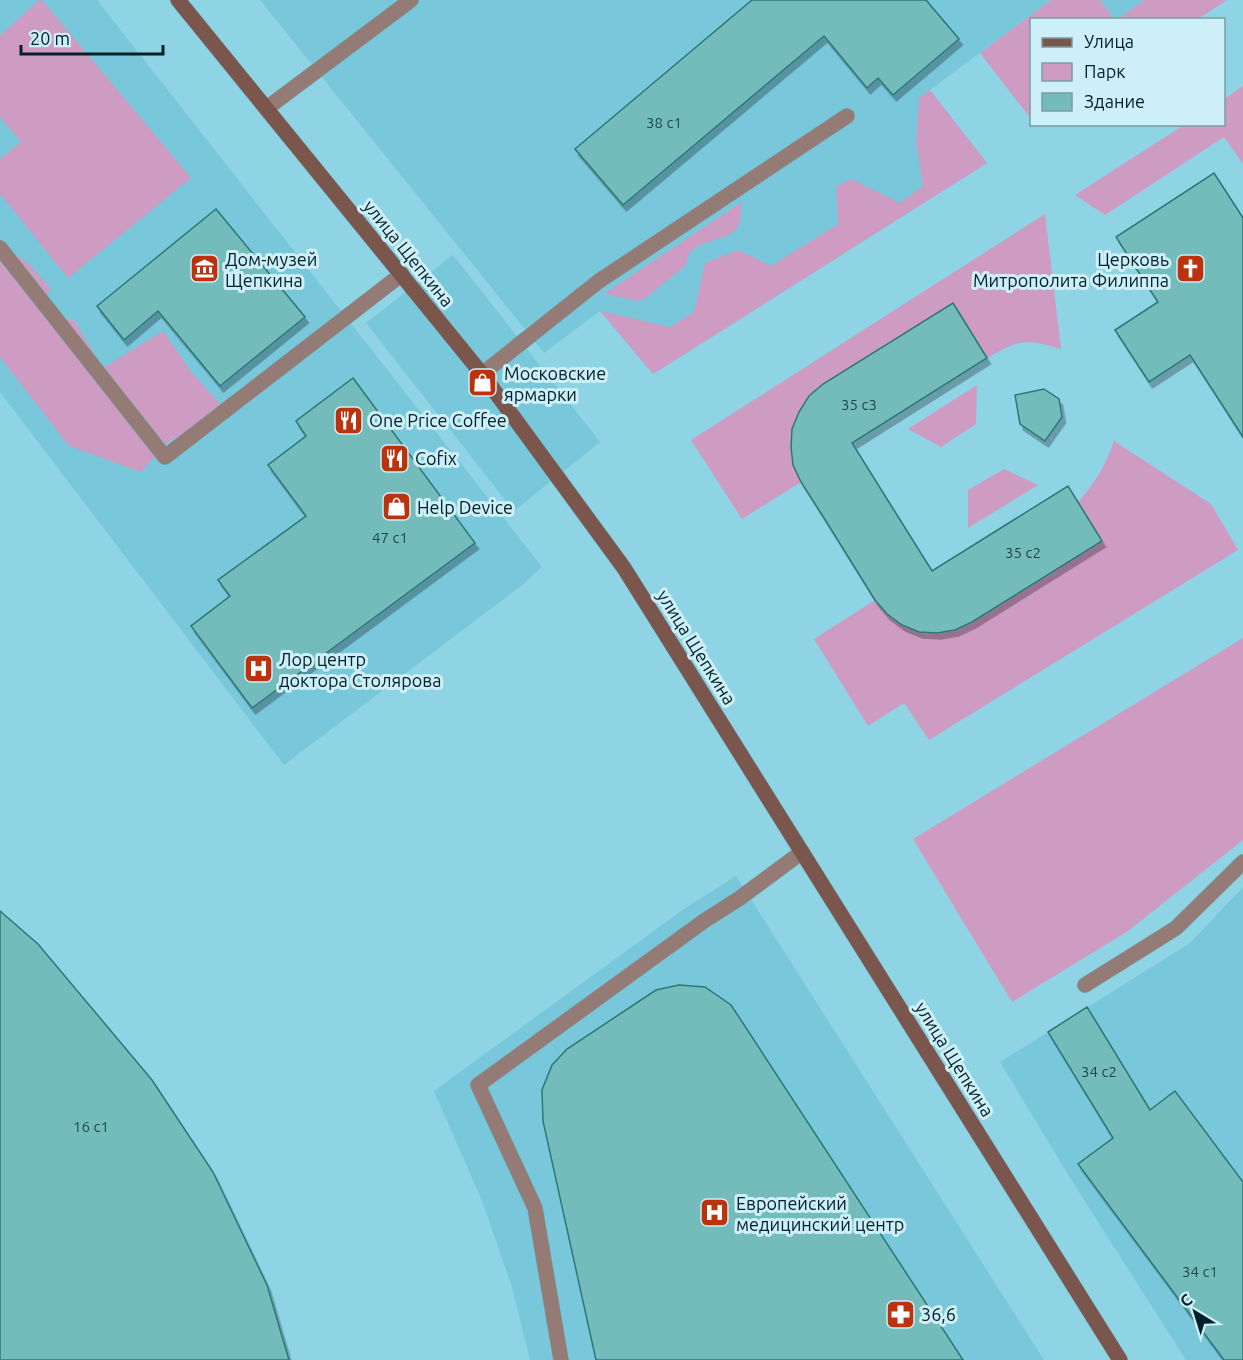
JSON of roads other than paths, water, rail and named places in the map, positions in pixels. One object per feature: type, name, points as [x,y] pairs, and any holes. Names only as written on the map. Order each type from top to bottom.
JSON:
[{"type":"street","name":"улица Щепкина","points":[[178,0],[482,374],[624,568],[1120,1360]]},
{"type":"lane","points":[[267,108],[411,0]]},
{"type":"lane","points":[[482,374],[599,281],[847,116]]},
{"type":"lane","points":[[0,248],[165,457],[402,274]]},
{"type":"lane","points":[[561,1360],[535,1208],[478,1085],[802,852]]},
{"type":"lane","points":[[1084,985],[1176,928],[1243,862]]},
{"type":"place","name":"Дом-музей Щепкина","points":[[204,269]]},
{"type":"place","name":"Церковь Митрополита Филиппа","points":[[1190,269]]},
{"type":"place","name":"Московские ярмарки","points":[[483,383]]},
{"type":"place","name":"One Price Coffee","points":[[348,420]]},
{"type":"place","name":"Cofix","points":[[394,458]]},
{"type":"place","name":"Help Device","points":[[396,507]]},
{"type":"place","name":"Лор центр доктора Столярова","points":[[258,669]]},
{"type":"place","name":"Европейский медицинский центр","points":[[715,1213]]},
{"type":"place","name":"36,6","points":[[900,1314]]}]
